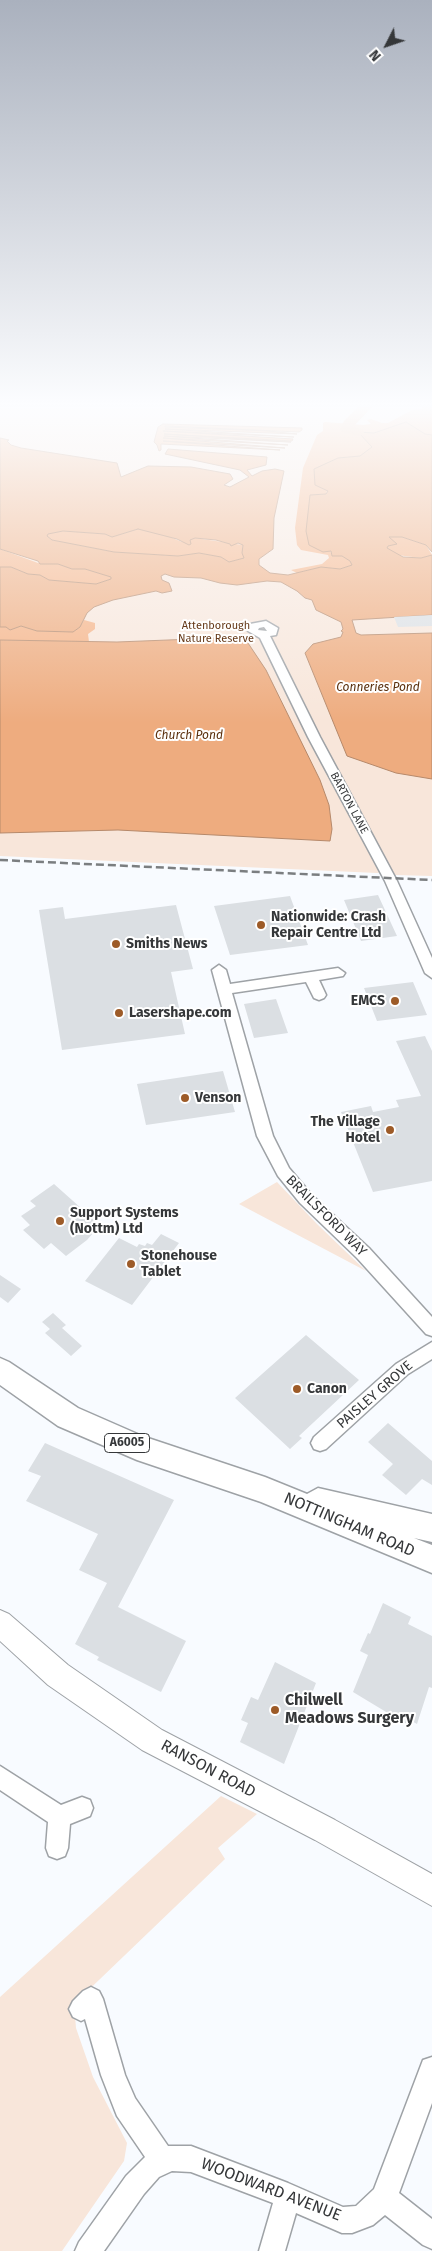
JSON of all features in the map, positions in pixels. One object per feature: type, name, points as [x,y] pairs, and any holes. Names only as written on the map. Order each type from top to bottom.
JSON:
[{"type":"main road","name":"NOTTINGHAM ROAD","points":[[0,1370],[68,1417],[137,1447],[265,1490],[432,1559]]},
{"type":"main road","name":"NOTTINGHAM ROAD","points":[[265,1490],[432,1528]]},
{"type":"street","name":"BARTON LANE","points":[[264,635],[314,737],[391,881],[432,973]]},
{"type":"street","name":"BRAILSFORD WAY","points":[[218,970],[265,1136],[283,1172],[306,1200],[363,1253],[432,1329]]},
{"type":"street","points":[[224,989],[338,973]]},
{"type":"street","points":[[311,977],[319,995]]},
{"type":"street","name":"PAISLEY GROVE","points":[[320,1443],[402,1369],[432,1350]]},
{"type":"street","name":"RANSON ROAD","points":[[0,1624],[58,1675],[152,1740],[325,1830],[432,1891]]},
{"type":"street","points":[[0,1777],[59,1817]]},
{"type":"street","points":[[59,1817],[82,1808]]},
{"type":"street","points":[[57,1848],[59,1817]]},
{"type":"street","points":[[81,2008],[91,1999],[113,2075],[126,2107],[162,2160],[150,2168],[135,2185],[88,2251]]},
{"type":"street","name":"WOODWARD AVENUE","points":[[162,2160],[172,2158],[191,2159],[288,2196],[342,2220],[352,2220],[364,2216],[384,2198],[432,2069]]},
{"type":"street","points":[[272,2251],[288,2196]]},
{"type":"street","points":[[384,2198],[432,2236]]},
{"type":"green space","name":"Attenborough Nature Reserve","points":[[0,512],[432,512],[432,876],[395,875],[392,871],[377,873],[0,856]]},
{"type":"green space","points":[[277,1182],[317,1224],[366,1271],[239,1204]]},
{"type":"green space","points":[[221,1796],[257,1814],[218,1848],[225,1859],[74,2004],[76,2028],[93,2077],[127,2143],[124,2161],[62,2251],[0,2251],[0,1997]]},
{"type":"shaded area","points":[[297,512],[317,512],[332,556],[342,556],[350,561],[352,565],[340,569],[321,567],[297,573],[291,570],[322,564],[329,558],[328,555],[301,550],[297,545],[295,528]]},
{"type":"shaded area","points":[[138,529],[163,534],[182,542],[195,538],[243,545],[244,558],[229,562],[221,557],[199,553],[178,556],[114,552],[52,540],[47,536],[47,534],[63,531],[105,534],[112,537]]},
{"type":"shaded area","points":[[388,537],[402,537],[426,545],[432,555],[421,558],[397,555],[387,548],[396,544]]},
{"type":"shaded area","points":[[0,549],[38,563],[58,564],[72,569],[85,569],[111,577],[111,579],[96,584],[49,580],[40,575],[28,574],[11,567],[0,567]]},
{"type":"shaded area","points":[[84,620],[95,623],[95,629],[88,634],[89,642],[0,640],[0,627],[6,627],[10,630],[21,626],[37,631],[73,632],[80,627]]},
{"type":"water","name":"Conneries Pond","points":[[0,512],[275,512],[273,549],[259,559],[259,565],[270,573],[288,575],[321,567],[340,569],[352,565],[350,561],[342,556],[332,556],[331,551],[323,552],[309,545],[306,531],[308,512],[432,512],[432,552],[426,545],[402,537],[389,537],[397,544],[387,548],[403,557],[421,558],[432,555],[432,615],[352,620],[356,633],[361,635],[432,633],[432,779],[396,773],[347,756],[305,653],[313,644],[341,637],[343,629],[341,622],[316,610],[312,600],[305,598],[281,582],[267,581],[237,585],[201,578],[174,577],[165,574],[161,576],[162,580],[169,583],[172,591],[162,593],[156,591],[113,600],[94,607],[87,613],[80,627],[73,632],[37,631],[21,626],[10,630],[6,627],[0,627],[0,567],[11,567],[28,574],[40,575],[49,580],[96,584],[111,579],[111,577],[85,569],[72,569],[58,564],[40,564],[38,561],[0,549]],"holes":[[[138,529],[177,539],[189,545],[191,544],[190,540],[195,538],[216,540],[231,546],[238,543],[243,545],[242,553],[244,558],[229,562],[221,557],[199,553],[178,556],[114,552],[52,540],[47,536],[48,534],[63,531],[105,534],[112,537]]]},
{"type":"water","name":"Church Pond","points":[[244,637],[266,670],[320,780],[329,805],[332,829],[330,841],[118,830],[0,833],[0,640],[117,642]]},
{"type":"building","points":[[432,615],[432,626],[398,627],[394,617]]},
{"type":"building","points":[[378,895],[397,936],[361,941],[344,900]]},
{"type":"building","name":"Nationwide: Crash Repair Centre Ltd","points":[[290,896],[308,945],[230,955],[214,906]]},
{"type":"building","points":[[176,905],[193,969],[171,972],[185,1034],[62,1050],[39,910],[63,907],[65,919]]},
{"type":"building","name":"EMCS","points":[[413,982],[427,1015],[377,1021],[364,988]]},
{"type":"building","points":[[276,999],[288,1033],[254,1038],[244,1004]]},
{"type":"building","name":"The Village Hotel","points":[[425,1036],[432,1051],[432,1181],[373,1192],[341,1112],[371,1106],[373,1112],[399,1107],[396,1100],[421,1096],[396,1041]]},
{"type":"building","name":"Venson","points":[[223,1071],[235,1112],[146,1125],[137,1084]]},
{"type":"building","name":"Support Systems (Nottm) Ltd","points":[[54,1184],[100,1225],[87,1240],[66,1256],[51,1243],[44,1249],[23,1230],[30,1225],[21,1216],[36,1206],[30,1201]]},
{"type":"building","name":"Stonehouse Tablet","points":[[161,1234],[179,1243],[132,1305],[85,1281],[119,1238],[137,1247],[139,1244],[145,1246],[147,1243],[152,1245]]},
{"type":"building","points":[[0,1275],[21,1289],[8,1303],[0,1297]]},
{"type":"building","points":[[53,1313],[66,1325],[62,1328],[82,1346],[71,1356],[45,1333],[50,1329],[42,1322]]},
{"type":"building","name":"Canon","points":[[306,1335],[359,1380],[299,1436],[302,1438],[290,1449],[235,1398]]},
{"type":"building","points":[[388,1423],[432,1461],[432,1485],[422,1479],[406,1495],[382,1475],[393,1464],[368,1442]]},
{"type":"building","points":[[45,1443],[174,1500],[118,1607],[186,1641],[161,1692],[97,1660],[99,1657],[75,1644],[107,1583],[79,1570],[98,1534],[26,1501],[41,1476],[28,1471]]},
{"type":"building","points":[[383,1603],[411,1617],[408,1624],[432,1636],[432,1688],[429,1687],[417,1724],[408,1719],[406,1724],[353,1692],[368,1655],[360,1651],[368,1633],[370,1634]]},
{"type":"building","name":"Chilwell Meadows Surgery","points":[[275,1662],[316,1683],[284,1764],[240,1742],[248,1723],[241,1720],[251,1697],[258,1700]]},
{"type":"railway","points":[[0,860],[432,880]]},
{"type":"place","name":"Nationwide: Crash Repair Centre Ltd","points":[[261,925]]},
{"type":"place","name":"Smiths News","points":[[116,944]]},
{"type":"place","name":"EMCS","points":[[395,1001]]},
{"type":"place","name":"Lasershape.com","points":[[119,1013]]},
{"type":"place","name":"Venson","points":[[185,1098]]},
{"type":"place","name":"The Village Hotel","points":[[390,1130]]},
{"type":"place","name":"Support Systems (Nottm) Ltd","points":[[60,1221]]},
{"type":"place","name":"Stonehouse Tablet","points":[[131,1264]]},
{"type":"place","name":"Canon","points":[[297,1389]]},
{"type":"place","name":"Chilwell Meadows Surgery","points":[[275,1710]]}]
